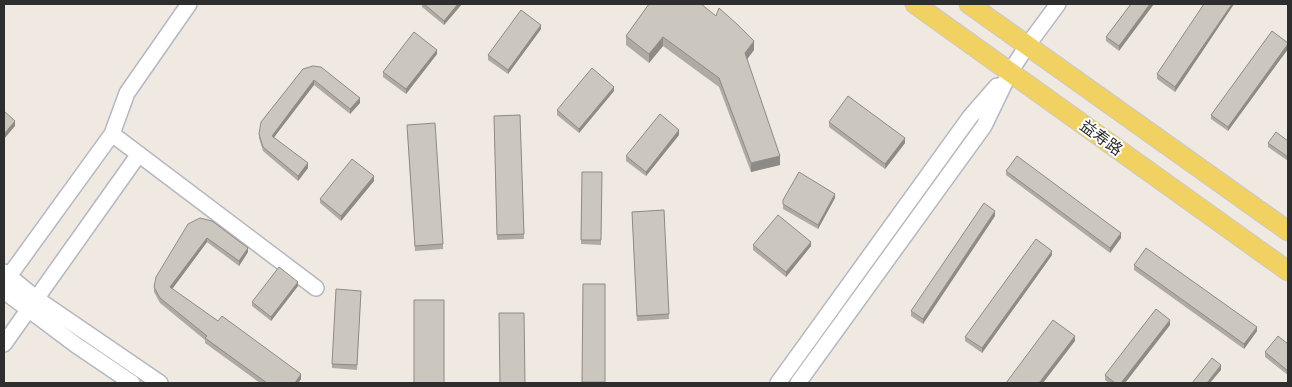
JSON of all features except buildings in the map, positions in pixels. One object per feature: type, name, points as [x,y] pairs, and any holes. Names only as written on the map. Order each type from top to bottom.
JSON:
[{"type":"main road","name":"益寿路","points":[[915,4],[1288,271]]},
{"type":"main road","name":"益寿路","points":[[969,4],[1288,231]]},
{"type":"street","points":[[132,383],[5,281],[112,134],[128,93],[188,4]]},
{"type":"street","points":[[798,383],[984,126],[1010,72],[1058,4]]},
{"type":"street","points":[[778,383],[970,117],[1010,72]]},
{"type":"street","points":[[112,134],[316,288]]},
{"type":"street","points":[[4,344],[139,154]]},
{"type":"street","points":[[33,304],[160,383]]}]
